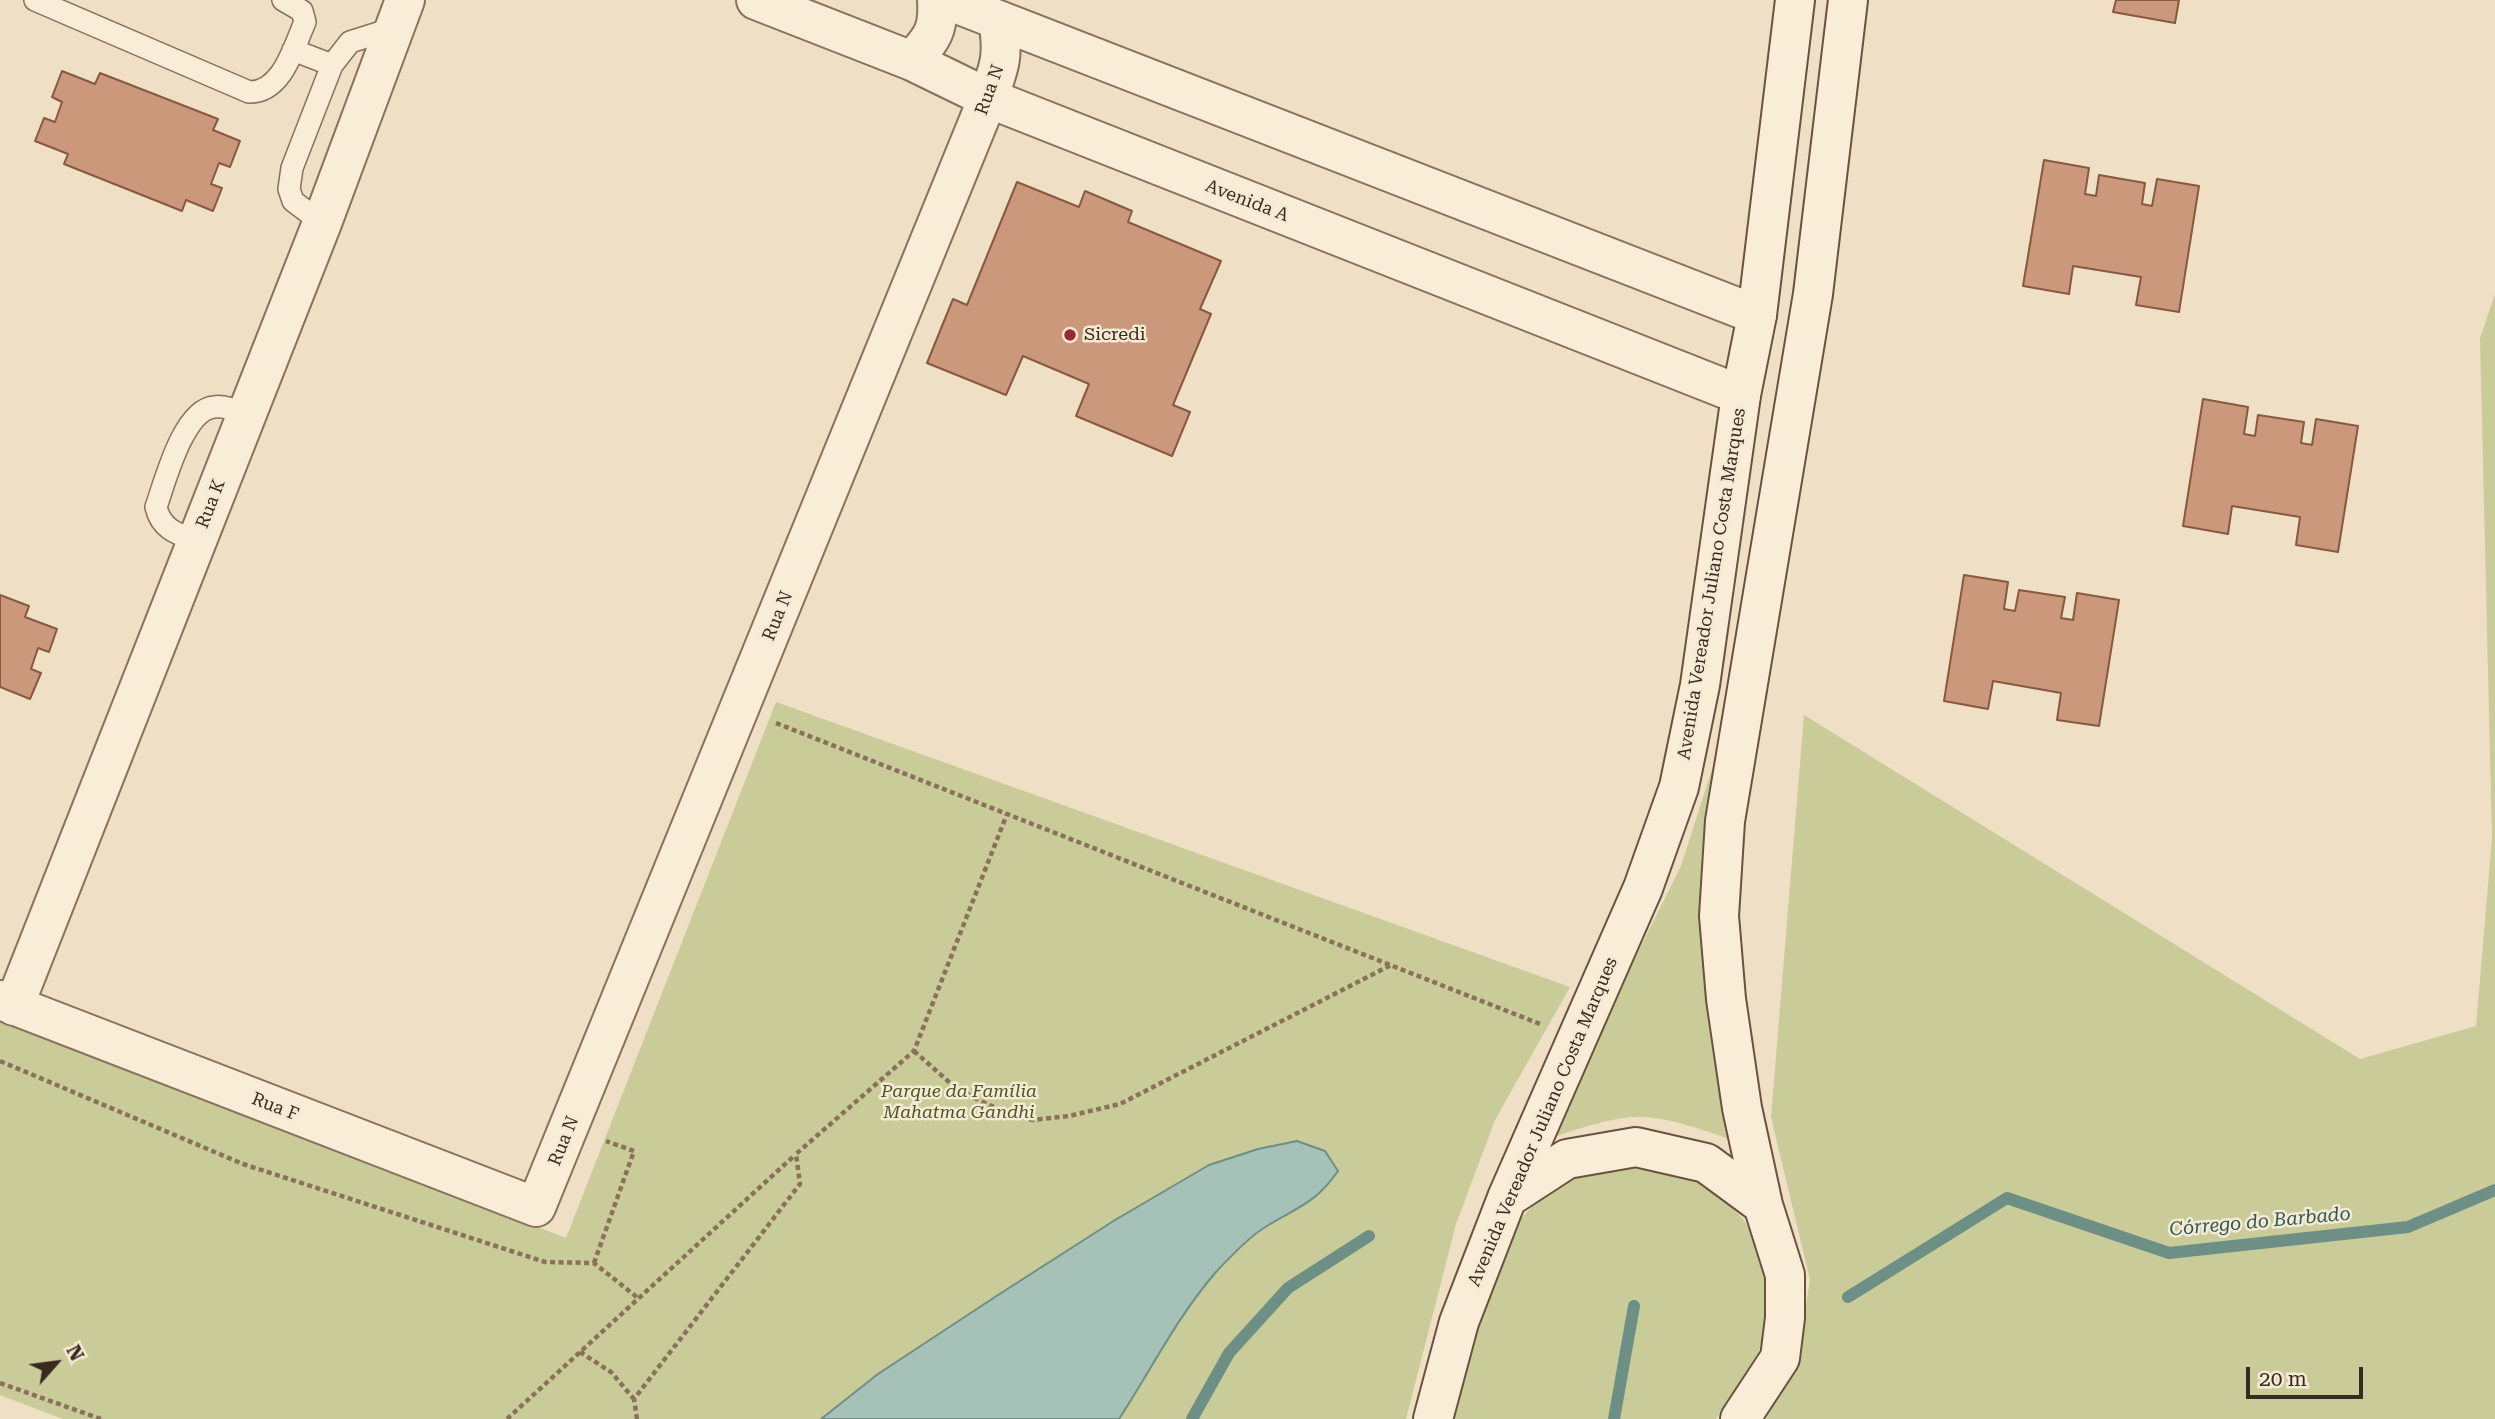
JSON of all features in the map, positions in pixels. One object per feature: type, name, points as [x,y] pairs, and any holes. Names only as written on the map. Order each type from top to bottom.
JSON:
[{"type":"street","name":"Avenida A","points":[[756,0],[912,61],[988,99],[1741,395]]},
{"type":"street","points":[[912,61],[935,33],[938,19],[937,0]]},
{"type":"street","points":[[947,0],[1757,315]]},
{"type":"street","name":"Avenida Vereador Juliano Costa Marques","points":[[1433,1419],[1459,1322],[1507,1198],[1643,888],[1679,788],[1700,685],[1741,395],[1757,315],[1795,0]]},
{"type":"street","points":[[1741,1419],[1780,1359],[1785,1318],[1785,1275],[1763,1205],[1740,1094],[1726,999],[1719,916],[1725,821],[1811,307],[1848,0]]},
{"type":"street","name":"Rua K","points":[[7,1003],[197,541],[322,223],[399,14]]},
{"type":"street","name":"Rua N","points":[[536,1207],[988,99],[1000,66],[1003,47],[998,20]]},
{"type":"street","name":"Rua F","points":[[7,1003],[536,1207]]},
{"type":"street","points":[[1507,1198],[1567,1159],[1636,1147],[1706,1163],[1763,1205]]},
{"type":"lane","points":[[35,0],[249,92],[258,92],[273,85],[305,22],[302,11],[283,0]]},
{"type":"lane","points":[[322,223],[293,201],[289,189],[292,167],[332,65],[350,42],[399,14]]},
{"type":"lane","points":[[293,50],[332,65]]},
{"type":"lane","points":[[197,541],[167,528],[159,518],[156,507],[180,443],[188,426],[202,412],[213,406],[230,408],[246,415]]},
{"type":"path","points":[[740,708],[1576,1038]]},
{"type":"path","points":[[507,1419],[796,1154],[914,1051],[1007,814]]},
{"type":"path","points":[[914,1051],[958,1090],[1000,1110],[1032,1120],[1069,1116],[1120,1104],[1391,965]]},
{"type":"path","points":[[0,1061],[243,1164],[545,1262],[594,1263],[638,1298]]},
{"type":"path","points":[[569,1127],[634,1151],[594,1263]]},
{"type":"path","points":[[634,1399],[800,1184],[796,1154]]},
{"type":"path","points":[[579,1352],[611,1372],[634,1399],[637,1419]]},
{"type":"path","points":[[0,1383],[101,1419]]},
{"type":"green space","points":[[2495,294],[2495,1419],[1766,1419],[1796,1364],[1810,1280],[1771,1117],[1804,715],[2360,1059],[2476,1026],[2492,838],[2480,338]]},
{"type":"green space","name":"Parque da Família Mahatma Gandhi","points":[[776,702],[1570,987],[1495,1120],[1456,1224],[1406,1419],[63,1419],[0,1395],[0,1020],[566,1238]]},
{"type":"green space","points":[[1724,732],[1704,882],[1707,1013],[1729,1139],[1677,1122],[1633,1117],[1594,1124],[1544,1140],[1681,866]]},
{"type":"green space","points":[[1638,1163],[1687,1174],[1714,1189],[1744,1220],[1764,1258],[1769,1323],[1758,1353],[1716,1419],[1449,1419],[1488,1281],[1508,1233],[1542,1195],[1579,1175]]},
{"type":"water","points":[[1297,1141],[1325,1151],[1338,1171],[1314,1197],[1254,1235],[1216,1272],[1177,1325],[1119,1419],[821,1419],[878,1374],[998,1295],[1115,1220],[1209,1165],[1258,1149]]},
{"type":"building","points":[[2116,0],[2179,0],[2175,23],[2113,12]]},
{"type":"building","points":[[62,71],[95,84],[100,73],[218,119],[213,130],[240,141],[230,167],[219,163],[211,184],[222,188],[213,211],[186,200],[182,211],[64,164],[68,154],[35,141],[44,118],[55,122],[62,102],[52,97]]},
{"type":"building","points":[[2044,160],[2089,168],[2085,194],[2096,196],[2099,175],[2145,183],[2142,204],[2152,206],[2157,179],[2199,186],[2179,312],[2136,305],[2141,277],[2073,266],[2069,294],[2023,286]]},
{"type":"building","name":"Sicredi","points":[[1017,182],[1079,207],[1085,191],[1132,211],[1128,222],[1221,261],[1200,309],[1211,314],[1173,405],[1190,412],[1172,456],[1076,416],[1089,384],[1023,356],[1006,395],[927,363],[953,299],[967,305]]},
{"type":"building","points":[[2203,399],[2248,407],[2244,434],[2255,436],[2258,415],[2304,422],[2301,443],[2312,445],[2316,419],[2358,426],[2338,552],[2296,545],[2300,517],[2232,506],[2228,534],[2183,526]]},
{"type":"building","points":[[1964,575],[2008,582],[2004,609],[2015,611],[2019,590],[2065,597],[2061,618],[2073,620],[2077,593],[2119,600],[2099,726],[2057,720],[2061,693],[1993,681],[1988,709],[1944,701]]},
{"type":"building","points":[[0,595],[29,606],[25,617],[57,629],[49,652],[38,648],[31,669],[41,673],[30,699],[0,687]]},
{"type":"waterway","name":"Córrego do Barbado","points":[[1848,1297],[2007,1198],[2169,1253],[2408,1227],[2495,1190]]},
{"type":"waterway","name":"Córrego do Barbado","points":[[1192,1419],[1229,1353],[1288,1288],[1369,1236]]},
{"type":"waterway","points":[[1614,1419],[1634,1306]]},
{"type":"place","name":"Sicredi","points":[[1070,335]]}]
